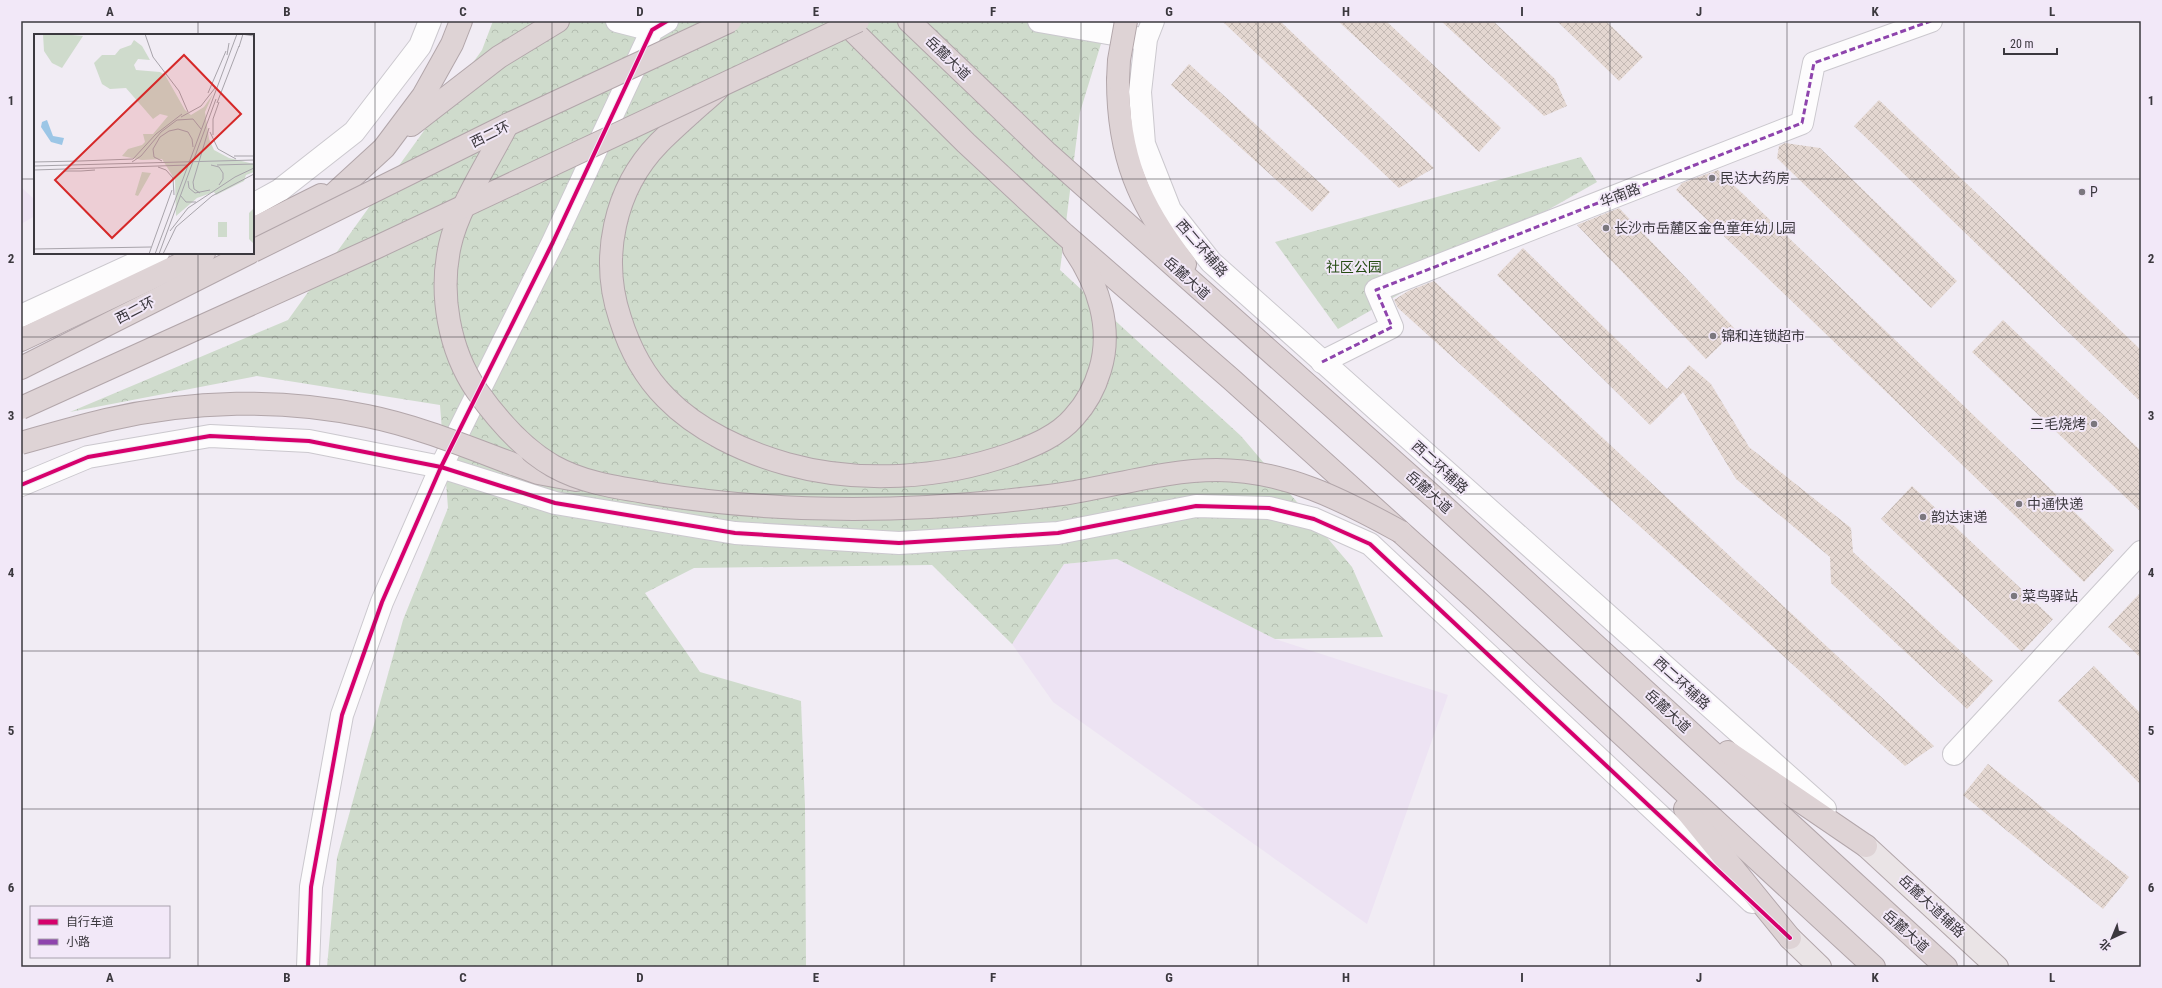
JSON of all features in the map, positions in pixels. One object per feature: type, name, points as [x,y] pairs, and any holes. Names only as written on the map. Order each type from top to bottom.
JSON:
[{"type":"highway","points":[[384,148],[423,96],[452,44],[461,21]]},
{"type":"highway","points":[[294,230],[384,148],[486,66],[558,21]]},
{"type":"highway","name":"西二环","points":[[254,250],[507,125],[730,21]]},
{"type":"highway","points":[[843,21],[966,142],[1063,233],[1225,374],[1401,532],[1874,967]]},
{"type":"highway","points":[[25,407],[382,245],[858,21]]},
{"type":"highway","name":"岳麓大道","points":[[909,21],[1046,152],[1436,499],[1946,967]]},
{"type":"highway","points":[[1126,21],[1119,60],[1118,108],[1122,139],[1130,169],[1141,196],[1172,248],[1214,302]]},
{"type":"highway","points":[[721,86],[657,145],[638,171],[626,193],[612,238],[610,264],[611,286],[623,328],[634,353],[648,377],[666,398],[707,429],[759,454],[788,464],[858,475],[897,476],[943,471],[985,463],[1028,448],[1054,434],[1073,418],[1088,399],[1097,380],[1105,356],[1106,329],[1100,303],[1090,276],[1063,233]]},
{"type":"highway","points":[[507,125],[461,214],[450,245],[446,280],[451,333],[461,363],[470,381],[491,411],[533,452],[548,462],[598,484]]},
{"type":"highway","points":[[254,228],[328,191],[358,172]]},
{"type":"highway","points":[[21,340],[202,254]]},
{"type":"highway","name":"西二环","points":[[21,368],[247,254]]},
{"type":"highway","points":[[21,353],[132,312]]},
{"type":"highway","points":[[21,442],[107,420],[151,411],[198,406],[283,404],[324,408],[395,423],[538,473],[707,502],[846,510],[1001,501],[1077,492],[1190,471],[1219,470],[1262,474],[1308,485],[1351,504],[1401,532]]},
{"type":"highway","points":[[21,446],[48,435]]},
{"type":"highway","points":[[1668,711],[1866,846]]},
{"type":"highway","points":[[1637,749],[1790,938]]},
{"type":"main road","name":"岳麓大道辅路","points":[[1866,846],[1998,967]]},
{"type":"main road","points":[[1790,938],[1820,967]]},
{"type":"street","points":[[254,204],[280,190],[354,132],[420,46],[430,21]]},
{"type":"street","points":[[308,967],[311,887],[342,715],[382,602],[442,467],[659,25],[617,21]]},
{"type":"street","points":[[1039,21],[1150,30]]},
{"type":"street","name":"华南路","points":[[1322,362],[1392,327],[1376,290],[1802,123],[1814,63],[1930,21]]},
{"type":"street","name":"西二环辅路","points":[[1150,30],[1140,92],[1144,144],[1170,210],[1211,262],[1866,846]]},
{"type":"street","points":[[21,316],[156,254]]},
{"type":"street","points":[[21,485],[88,456],[210,436],[310,441],[442,467],[555,503],[735,533],[899,543],[1058,533],[1196,506],[1269,508],[1314,519],[1370,544],[1790,938]]},
{"type":"street","points":[[1954,754],[2141,552]]},
{"type":"shaded area","points":[[21,187],[34,199],[34,217],[21,224]]},
{"type":"shaded area","points":[[1117,559],[1275,639],[1448,695],[1367,924],[1053,702],[1012,644],[1064,564]]},
{"type":"green space","points":[[493,21],[1108,21],[1080,112],[1060,270],[1241,436],[1352,567],[1383,637],[1275,639],[1117,559],[1064,564],[1012,644],[932,565],[694,568],[645,593],[700,672],[801,701],[805,806],[806,967],[327,967],[337,858],[403,620],[448,508],[440,405],[257,376],[70,412],[288,320],[482,50]]},
{"type":"green space","name":"社区公园","points":[[1581,157],[1597,182],[1338,329],[1275,242]]},
{"type":"building","points":[[1222,21],[1280,21],[1434,168],[1399,188]]},
{"type":"building","points":[[1338,21],[1386,21],[1501,128],[1479,152]]},
{"type":"building","points":[[1441,21],[1493,21],[1555,79],[1567,106],[1544,116]]},
{"type":"building","points":[[1557,21],[1606,21],[1643,57],[1619,81]]},
{"type":"building","points":[[1189,64],[1330,192],[1312,212],[1171,85]]},
{"type":"building","points":[[1879,100],[2141,350],[2141,402],[1854,126]]},
{"type":"building","points":[[1785,143],[1820,148],[1957,281],[1931,308],[1777,158],[1779,146]]},
{"type":"building","points":[[1718,170],[2114,550],[2084,582],[1676,190],[1682,183]]},
{"type":"building","points":[[1619,208],[1736,330],[1706,359],[1577,225]]},
{"type":"building","points":[[1523,248],[1667,389],[1689,365],[1711,384],[1749,447],[1851,528],[1853,552],[1993,681],[1967,709],[1831,583],[1830,557],[1736,479],[1683,392],[1650,425],[1497,275]]},
{"type":"building","points":[[1434,281],[1934,746],[1905,766],[1398,308],[1394,300],[1408,291]]},
{"type":"building","points":[[2003,320],[2141,451],[2141,512],[1972,352]]},
{"type":"building","points":[[1912,486],[2053,619],[2022,652],[1881,519]]},
{"type":"building","points":[[2141,592],[2141,658],[2108,627]]},
{"type":"building","points":[[2094,666],[2141,714],[2141,785],[2058,701]]},
{"type":"building","points":[[1988,764],[2129,877],[2103,909],[1963,795]]},
{"type":"marked path","points":[[1322,362],[1392,327],[1376,290],[1802,123],[1814,63],[1931,21]]},
{"type":"cycle path","points":[[308,967],[311,887],[342,715],[382,602],[441,467],[553,242],[652,30],[667,21]]},
{"type":"cycle path","points":[[21,485],[88,457],[210,436],[309,441],[441,467],[555,503],[735,533],[899,543],[1058,533],[1196,506],[1269,508],[1314,519],[1370,544],[1790,938]]},
{"type":"place","name":"民达大药房","points":[[1712,178]]},
{"type":"place","name":"P","points":[[2082,192]]},
{"type":"place","name":"长沙市岳麓区金色童年幼儿园","points":[[1606,228]]},
{"type":"place","name":"锦和连锁超市","points":[[1713,336]]},
{"type":"place","name":"三毛烧烤","points":[[2094,424]]},
{"type":"place","name":"中通快递","points":[[2019,504]]},
{"type":"place","name":"韵达速递","points":[[1923,517]]},
{"type":"place","name":"菜鸟驿站","points":[[2014,596]]}]
